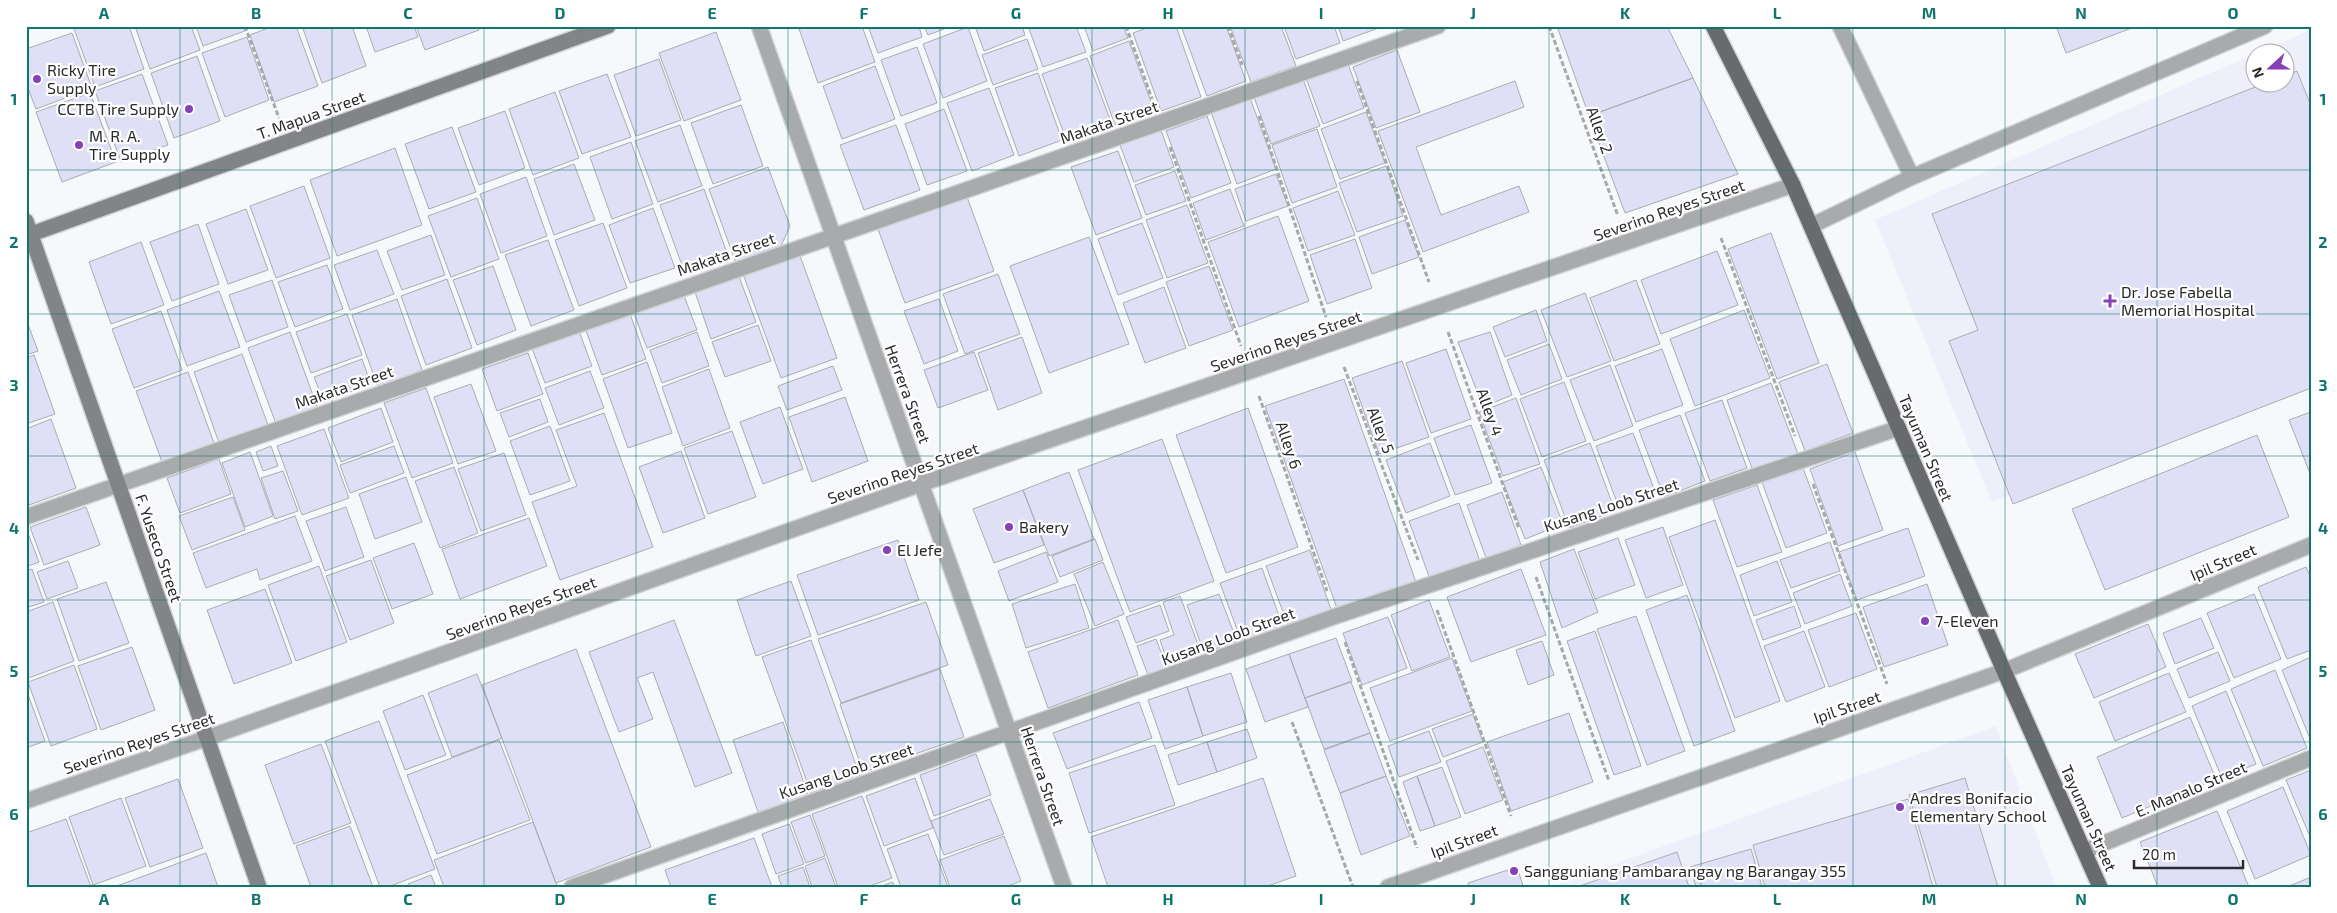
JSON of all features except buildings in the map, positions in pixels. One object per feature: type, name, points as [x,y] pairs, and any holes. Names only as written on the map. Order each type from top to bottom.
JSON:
[{"type":"main road","name":"Tayuman Street","points":[[1712,26],[1793,185],[2100,887]]},
{"type":"street","name":"T. Mapua Street","points":[[28,230],[288,142],[608,26]]},
{"type":"street","name":"Herrera Street","points":[[759,26],[1064,887]]},
{"type":"street","name":"Makata Street","points":[[26,517],[1438,26]]},
{"type":"street","points":[[1840,26],[1912,177]]},
{"type":"street","points":[[1811,226],[1912,177],[2265,26]]},
{"type":"street","name":"Severino Reyes Street","points":[[26,800],[208,738],[921,484],[1793,185]]},
{"type":"street","name":"F. Yuseco Street","points":[[28,230],[259,887]]},
{"type":"street","name":"Kusang Loob Street","points":[[572,887],[1336,616],[1899,428]]},
{"type":"street","name":"Ipil Street","points":[[1388,887],[2004,671],[2311,545]]},
{"type":"street","name":"E. Manalo Street","points":[[2085,851],[2311,758]]},
{"type":"path","points":[[245,26],[288,142]]},
{"type":"path","name":"Alley 6","points":[[1126,26],[1250,372],[1426,874]]},
{"type":"path","name":"Alley 5","points":[[1228,26],[1334,343],[1428,585],[1520,840]]},
{"type":"path","name":"Alley 2","points":[[1550,26],[1628,243]]},
{"type":"path","name":"Alley 4","points":[[1349,58],[1618,806]]},
{"type":"path","points":[[1292,722],[1353,887]]},
{"type":"shaded area","name":"Dr. Jose Fabella Memorial Hospital","points":[[2311,30],[2311,383],[1992,502],[1875,220],[2244,58],[2244,92],[2294,92],[2294,42],[2283,42]]},
{"type":"shaded area","name":"Andres Bonifacio Elementary School","points":[[1996,726],[2056,887],[1551,887]]},
{"type":"place","name":"Ricky Tire Supply","points":[[37,79]]},
{"type":"place","name":"CCTB Tire Supply","points":[[189,109]]},
{"type":"place","name":"M. R. A. Tire Supply","points":[[79,145]]},
{"type":"place","name":"Dr. Jose Fabella Memorial Hospital","points":[[2110,301]]},
{"type":"place","name":"Bakery","points":[[1009,527]]},
{"type":"place","name":"El Jefe","points":[[887,550]]},
{"type":"place","name":"7-Eleven","points":[[1925,621]]},
{"type":"place","name":"Andres Bonifacio Elementary School","points":[[1900,807]]},
{"type":"place","name":"Sangguniang Pambarangay ng Barangay 355","points":[[1514,871]]}]
